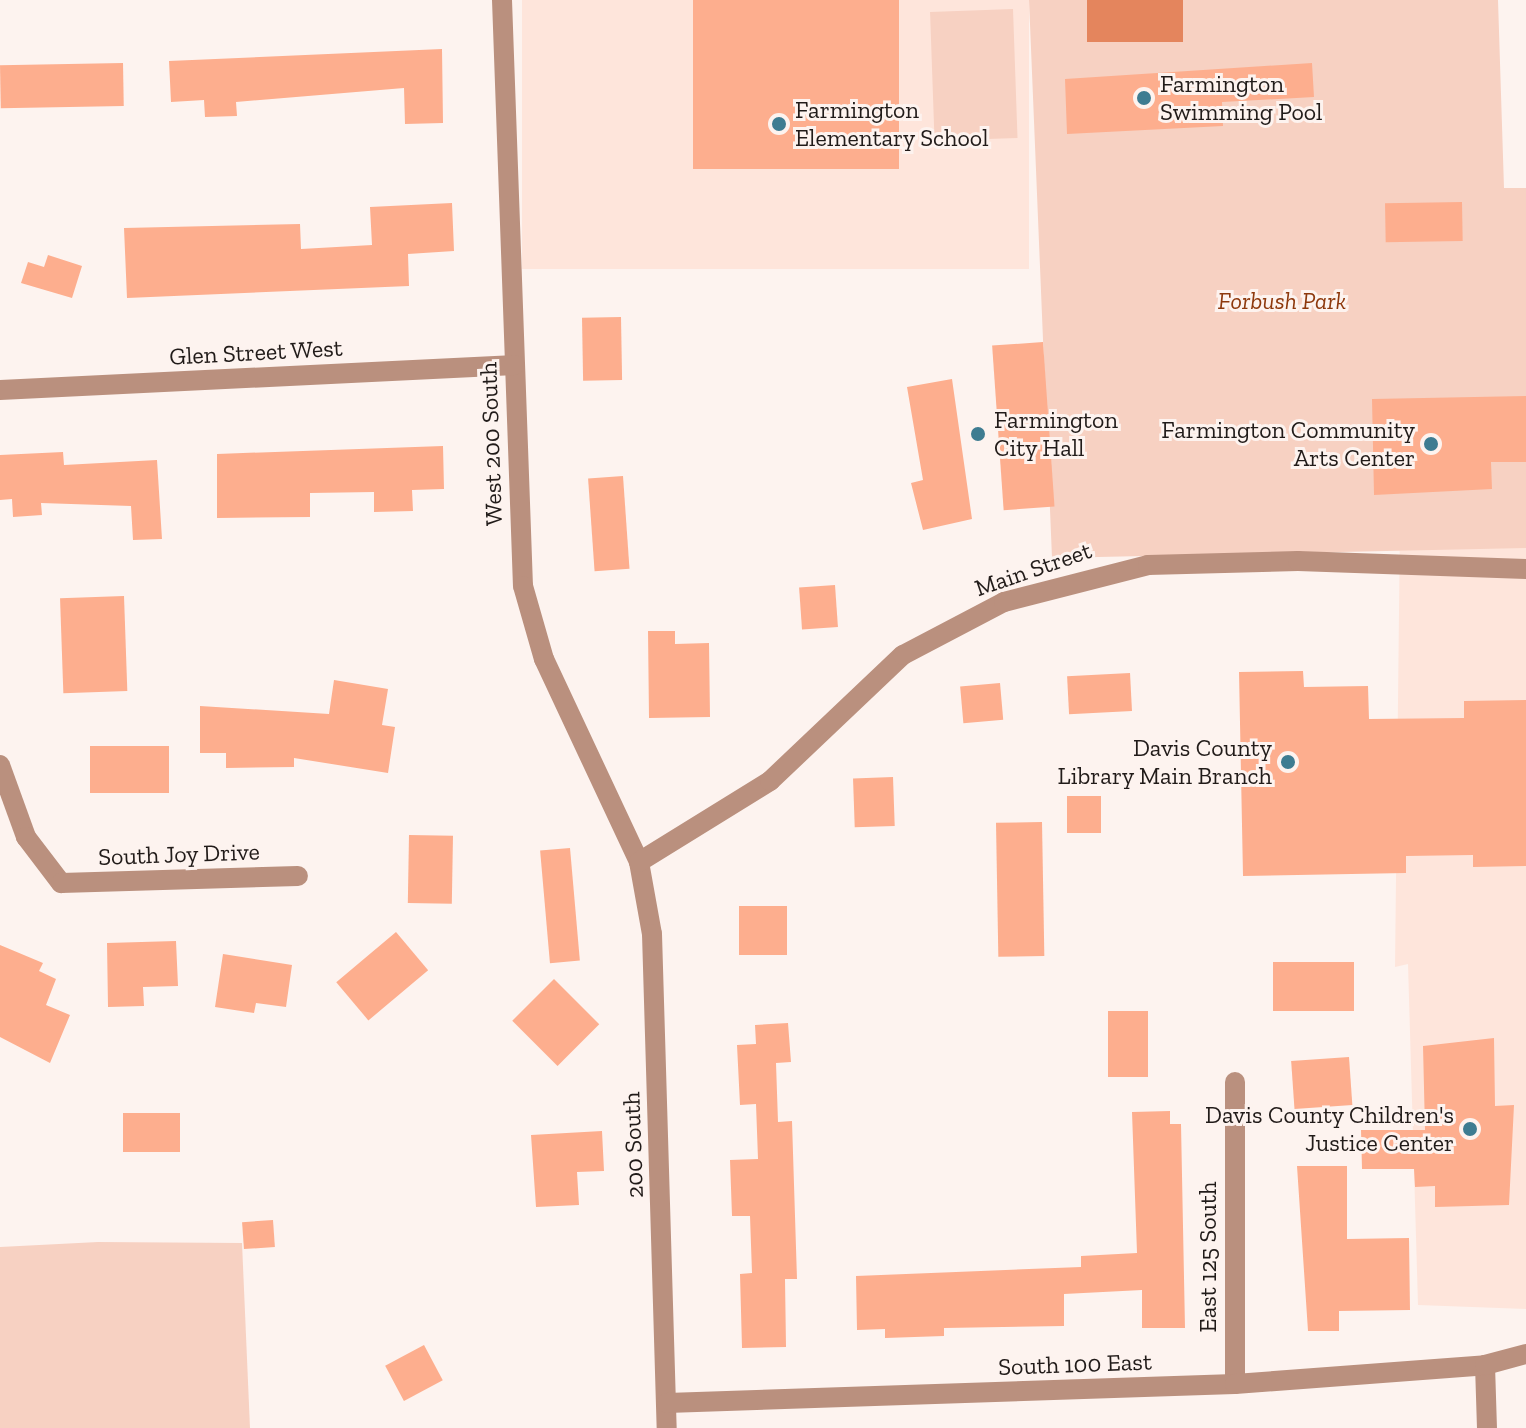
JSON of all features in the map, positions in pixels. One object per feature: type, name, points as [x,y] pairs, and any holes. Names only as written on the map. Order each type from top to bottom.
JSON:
[{"type":"street","name":"West 200 South","points":[[502,0],[523,586],[544,659],[639,862]]},
{"type":"street","name":"Glen Street West","points":[[0,390],[514,365]]},
{"type":"street","name":"Main Street","points":[[639,862],[770,781],[903,655],[1004,602],[1148,565],[1298,561],[1526,569]]},
{"type":"street","name":"South Joy Drive","points":[[0,765],[26,837],[61,883],[298,876]]},
{"type":"street","name":"200 South","points":[[639,862],[652,934],[667,1428]]},
{"type":"street","name":"East 125 South","points":[[1235,1082],[1235,1384]]},
{"type":"street","name":"South 100 East","points":[[667,1403],[1235,1384],[1485,1365],[1526,1354]]},
{"type":"street","points":[[1485,1365],[1487,1428]]},
{"type":"shaded area","name":"Farmington Elementary School","points":[[522,0],[1029,0],[1029,269],[522,269]]},
{"type":"shaded area","points":[[1087,0],[1183,0],[1183,42],[1087,42]]},
{"type":"shaded area","points":[[1400,524],[1526,531],[1526,1309],[1418,1305],[1408,964],[1395,967]]},
{"type":"green space","name":"Forbush Park","points":[[1029,0],[1498,0],[1504,188],[1526,188],[1526,548],[1052,558]]},
{"type":"green space","points":[[1013,9],[1018,138],[935,141],[930,12]]},
{"type":"green space","points":[[98,1242],[242,1243],[250,1428],[0,1428],[0,1247]]},
{"type":"building","points":[[693,0],[899,0],[899,169],[693,169]]},
{"type":"building","points":[[442,49],[443,123],[405,124],[404,88],[236,102],[237,116],[205,117],[204,100],[171,102],[169,61]]},
{"type":"building","points":[[123,63],[124,106],[1,108],[0,65]]},
{"type":"building","name":"Farmington Swimming Pool","points":[[1312,63],[1314,97],[1222,102],[1223,126],[1067,134],[1065,79]]},
{"type":"building","points":[[1462,202],[1463,241],[1386,242],[1385,203]]},
{"type":"building","points":[[452,203],[454,251],[408,254],[409,286],[127,298],[124,228],[300,224],[301,249],[372,245],[370,207]]},
{"type":"building","points":[[48,255],[82,266],[72,298],[21,283],[28,262],[44,267]]},
{"type":"building","points":[[621,317],[622,380],[583,381],[582,318]]},
{"type":"building","points":[[1043,342],[1055,507],[1004,510],[992,346]]},
{"type":"building","points":[[952,379],[972,519],[923,530],[911,483],[923,480],[907,387]]},
{"type":"building","name":"Farmington Community Arts Center","points":[[1526,396],[1526,462],[1491,462],[1492,489],[1374,495],[1372,399]]},
{"type":"building","points":[[443,446],[444,489],[412,490],[413,511],[374,512],[374,492],[310,493],[310,517],[217,518],[217,454]]},
{"type":"building","points":[[63,452],[64,465],[157,460],[162,539],[133,540],[131,506],[41,503],[42,515],[13,517],[12,499],[0,500],[0,455]]},
{"type":"building","points":[[623,476],[629,569],[595,571],[588,478]]},
{"type":"building","points":[[835,585],[838,627],[802,629],[799,588]]},
{"type":"building","points":[[124,596],[127,691],[63,693],[60,598]]},
{"type":"building","points":[[648,631],[675,631],[675,644],[709,643],[710,717],[649,718]]},
{"type":"building","points":[[1303,671],[1304,687],[1368,686],[1369,719],[1464,718],[1464,701],[1526,700],[1526,866],[1473,867],[1473,855],[1406,856],[1406,873],[1243,876],[1239,672]]},
{"type":"building","points":[[1130,673],[1132,711],[1069,714],[1067,676]]},
{"type":"building","points":[[334,680],[388,689],[382,725],[395,727],[388,773],[294,758],[294,767],[226,768],[226,753],[200,753],[200,706],[329,714]]},
{"type":"building","points":[[1000,683],[1003,720],[963,723],[960,686]]},
{"type":"building","points":[[90,746],[169,746],[169,793],[90,793]]},
{"type":"building","points":[[893,777],[895,826],[855,827],[853,778]]},
{"type":"building","points":[[1067,796],[1101,796],[1101,833],[1067,833]]},
{"type":"building","points":[[1042,822],[1044,956],[998,957],[996,823]]},
{"type":"building","points":[[409,835],[453,836],[452,904],[408,903]]},
{"type":"building","points":[[570,848],[580,961],[550,963],[540,851]]},
{"type":"building","points":[[739,906],[787,906],[787,955],[739,955]]},
{"type":"building","points":[[396,932],[428,970],[368,1020],[336,982]]},
{"type":"building","points":[[176,941],[178,986],[143,987],[144,1006],[108,1007],[107,943]]},
{"type":"building","points":[[0,945],[43,963],[39,971],[56,979],[46,1005],[70,1015],[50,1063],[0,1037]]},
{"type":"building","points":[[223,954],[292,965],[286,1007],[256,1003],[254,1013],[215,1007]]},
{"type":"building","points":[[1273,962],[1354,962],[1354,1011],[1273,1011]]},
{"type":"building","points":[[554,979],[599,1024],[558,1066],[512,1021]]},
{"type":"building","points":[[1108,1011],[1148,1011],[1148,1077],[1108,1077]]},
{"type":"building","points":[[788,1023],[791,1062],[776,1063],[778,1122],[792,1121],[797,1279],[785,1279],[786,1347],[742,1348],[740,1274],[752,1273],[750,1216],[732,1216],[730,1160],[758,1159],[756,1104],[740,1105],[737,1045],[756,1044],[755,1025]]},
{"type":"building","name":"Davis County Children's Justice Center","points":[[1494,1038],[1495,1106],[1514,1105],[1509,1205],[1435,1207],[1435,1186],[1415,1187],[1414,1169],[1362,1169],[1361,1130],[1425,1130],[1423,1046]]},
{"type":"building","points":[[1349,1057],[1352,1105],[1294,1109],[1291,1061]]},
{"type":"building","points":[[1170,1111],[1170,1124],[1181,1124],[1185,1328],[1142,1328],[1142,1290],[1064,1294],[1064,1326],[944,1328],[944,1336],[885,1338],[885,1329],[857,1330],[856,1276],[1081,1267],[1081,1256],[1137,1253],[1132,1112]]},
{"type":"building","points":[[123,1113],[180,1113],[180,1152],[123,1152]]},
{"type":"building","points":[[602,1131],[604,1171],[577,1172],[579,1205],[536,1207],[531,1135]]},
{"type":"building","points":[[1297,1166],[1347,1166],[1347,1239],[1409,1238],[1410,1310],[1339,1311],[1339,1331],[1308,1331]]},
{"type":"building","points":[[273,1220],[275,1247],[244,1249],[242,1222]]},
{"type":"building","points":[[424,1345],[443,1380],[404,1401],[385,1366]]},
{"type":"place","name":"Farmington Swimming Pool","points":[[1144,98]]},
{"type":"place","name":"Farmington Elementary School","points":[[779,124]]},
{"type":"place","name":"Farmington City Hall","points":[[978,434]]},
{"type":"place","name":"Farmington Community Arts Center","points":[[1431,444]]},
{"type":"place","name":"Davis County Library Main Branch","points":[[1288,762]]},
{"type":"place","name":"Davis County Children's Justice Center","points":[[1470,1129]]}]
